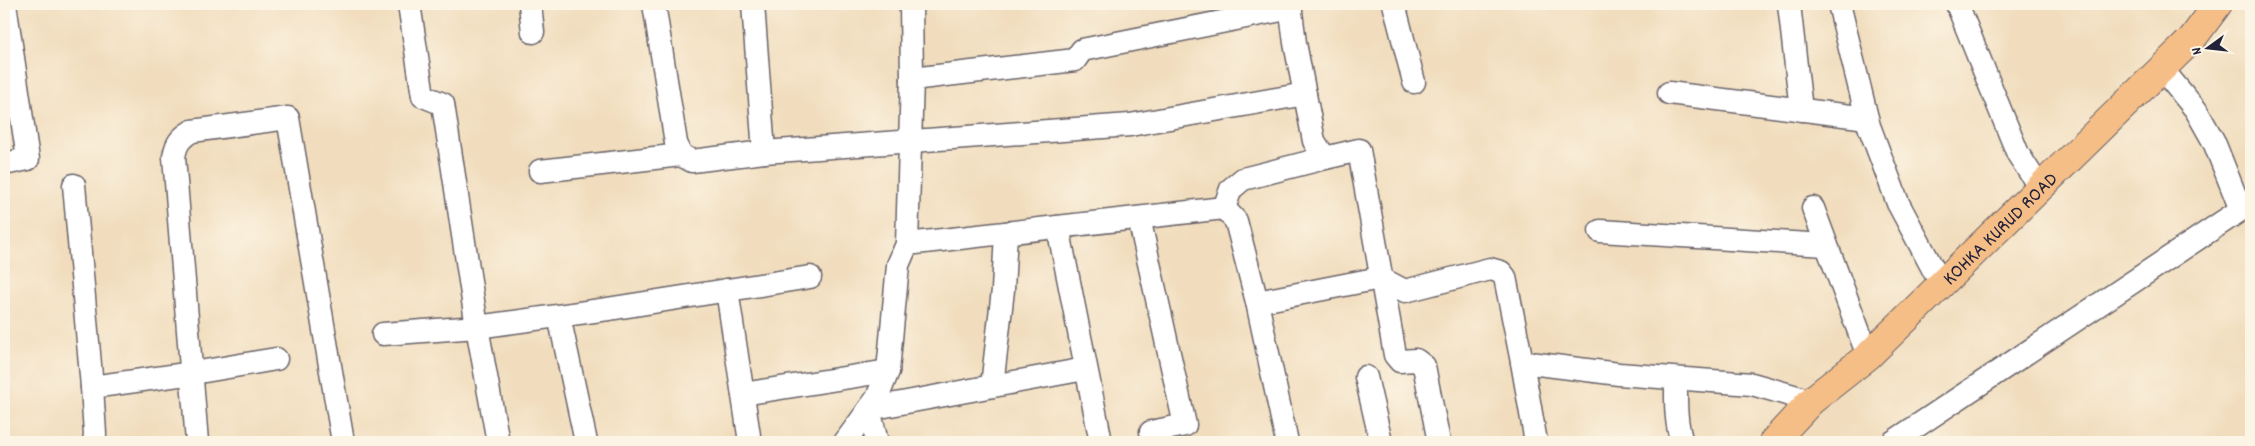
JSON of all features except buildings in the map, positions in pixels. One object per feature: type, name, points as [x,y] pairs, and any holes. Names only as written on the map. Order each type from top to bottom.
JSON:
[{"type":"main road","name":"KOHKA KURUD ROAD","points":[[1773,442],[1811,401],[1868,356],[2162,69],[2192,39],[2218,4]]},
{"type":"street","points":[[4,164],[28,159],[5,4]]},
{"type":"street","points":[[409,4],[423,96],[443,104],[476,327],[498,442]]},
{"type":"street","points":[[530,4],[533,32]]},
{"type":"street","points":[[654,4],[676,143],[681,155]]},
{"type":"street","points":[[753,4],[764,152]]},
{"type":"street","points":[[845,442],[877,398],[888,371],[898,265],[907,244],[912,79],[911,4]]},
{"type":"street","points":[[1394,4],[1414,82]]},
{"type":"street","points":[[1789,4],[1801,110]]},
{"type":"street","points":[[1839,4],[1867,118],[1898,203],[1940,284]]},
{"type":"street","points":[[1957,4],[2018,154],[2040,188]]},
{"type":"street","points":[[912,79],[1076,60],[1082,50],[1291,6],[1314,142],[1325,158]]},
{"type":"street","points":[[1893,442],[2246,207],[2196,110],[2162,69]]},
{"type":"street","points":[[1669,93],[1867,118]]},
{"type":"street","points":[[540,172],[681,155],[692,160],[909,140],[1130,125],[1305,94]]},
{"type":"street","points":[[197,442],[193,373],[174,157],[176,146],[182,137],[192,131],[288,118],[343,442]]},
{"type":"street","points":[[1224,208],[1231,189],[1243,179],[1359,150],[1395,355],[1400,361],[1416,360],[1424,366],[1440,442]]},
{"type":"street","points":[[74,184],[92,387],[94,442]]},
{"type":"street","points":[[907,244],[1224,208]]},
{"type":"street","points":[[1224,208],[1236,221],[1257,302],[1287,442]]},
{"type":"street","points":[[1813,208],[1868,356]]},
{"type":"street","points":[[1139,218],[1185,425],[1151,432],[1154,442]]},
{"type":"street","points":[[1058,227],[1101,442]]},
{"type":"street","points":[[1600,231],[1826,245]]},
{"type":"street","points":[[992,386],[1006,233]]},
{"type":"street","points":[[1257,302],[1380,278],[1404,291],[1490,269],[1501,272],[1507,284],[1536,442]]},
{"type":"street","points":[[383,334],[476,327],[559,316],[810,277]]},
{"type":"street","points":[[727,290],[750,442]]},
{"type":"street","points":[[559,316],[586,442]]},
{"type":"street","points":[[92,387],[276,359]]},
{"type":"street","points":[[1522,362],[1619,374],[1752,384],[1811,401]]},
{"type":"street","points":[[869,409],[1085,369]]},
{"type":"street","points":[[743,394],[888,371]]},
{"type":"street","points":[[1366,377],[1381,442]]},
{"type":"street","points":[[1676,378],[1675,408],[1682,442]]},
{"type":"street","points":[[869,409],[877,433],[877,442]]}]
